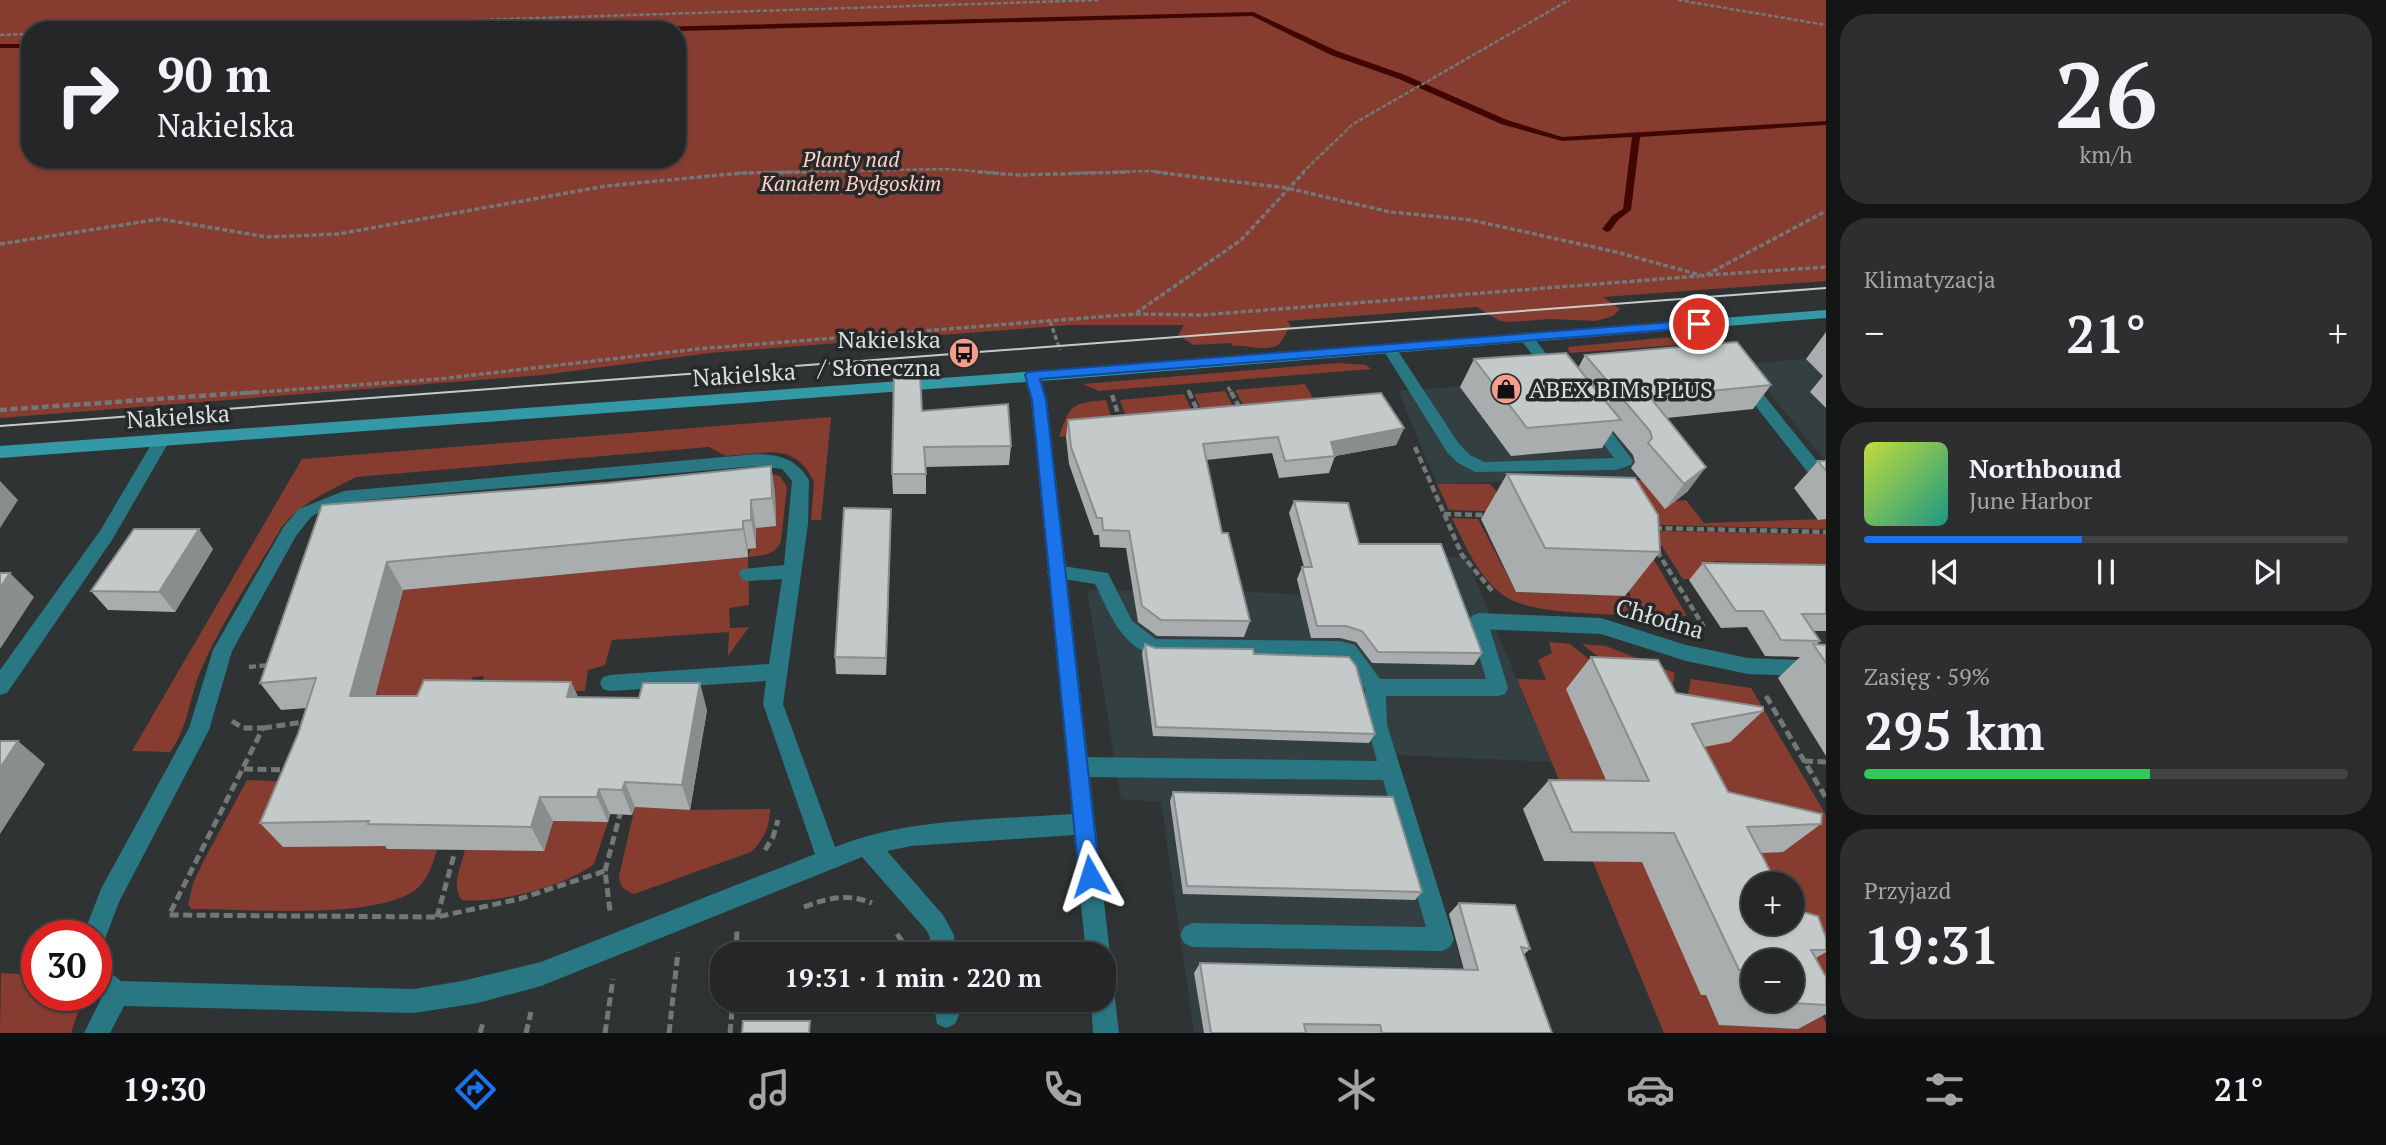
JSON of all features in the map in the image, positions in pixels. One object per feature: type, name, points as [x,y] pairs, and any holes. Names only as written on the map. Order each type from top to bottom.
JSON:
[{"type":"main road","name":"Nakielska","points":[[0,452],[1826,314]]},
{"type":"street","points":[[1699,324],[1826,484]]},
{"type":"street","points":[[1526,337],[1567,389]]},
{"type":"street","points":[[1389,348],[1453,448],[1464,459],[1481,468],[1625,461],[1583,408]]},
{"type":"street","points":[[1032,375],[1039,400],[1097,942]]},
{"type":"street","points":[[0,687],[100,547],[162,440]]},
{"type":"street","points":[[101,920],[109,897],[199,730],[223,650],[290,531],[305,513],[344,497],[366,494],[757,460],[777,461],[795,470],[802,480],[773,704],[828,859]]},
{"type":"street","points":[[748,574],[792,571]]},
{"type":"street","points":[[1056,572],[1101,578],[1125,625],[1152,646],[1340,649],[1348,651],[1375,687],[1377,726],[1442,939],[1192,935]]},
{"type":"street","name":"Chłodna","points":[[1375,687],[1498,688],[1479,621],[1601,626],[1717,660],[1748,666],[1826,669]]},
{"type":"street","points":[[610,684],[777,672]]},
{"type":"street","points":[[1079,767],[1391,771]]},
{"type":"street","points":[[112,989],[117,993],[414,1001],[501,986],[866,845],[911,836],[1084,824]]},
{"type":"street","points":[[866,845],[935,923],[942,935],[942,942]]},
{"type":"street","points":[[97,1033],[117,993]]},
{"type":"street","points":[[1104,1012],[1106,1033]]},
{"type":"path","points":[[446,21],[1099,0]]},
{"type":"path","points":[[1135,314],[1241,240],[1287,188],[1353,124],[1569,0]]},
{"type":"path","points":[[1678,0],[1826,25]]},
{"type":"path","points":[[0,35],[21,34]]},
{"type":"path","points":[[0,244],[160,219],[267,237],[338,234],[606,186],[741,173],[947,169],[1019,175],[1150,171],[1287,188],[1390,212],[1471,220],[1616,252],[1704,275],[1826,211]]},
{"type":"path","points":[[0,410],[439,379],[697,349],[1135,314],[1202,315],[1826,267]]},
{"type":"path","points":[[1228,386],[1246,420]]},
{"type":"path","points":[[1187,389],[1204,424]]},
{"type":"path","points":[[1112,394],[1124,431]]},
{"type":"path","points":[[1411,438],[1461,555],[1495,593]]},
{"type":"path","points":[[1444,514],[1496,515]]},
{"type":"path","points":[[1642,527],[1826,533]]},
{"type":"path","points":[[1657,550],[1700,619],[1717,660]]},
{"type":"path","points":[[237,668],[285,664]]},
{"type":"path","points":[[1748,666],[1826,798]]},
{"type":"path","points":[[227,718],[243,728],[263,728],[304,722],[306,715]]},
{"type":"path","points":[[263,728],[169,915],[437,917],[519,900],[606,871]]},
{"type":"path","points":[[1804,761],[1826,762]]},
{"type":"path","points":[[244,769],[303,770]]},
{"type":"path","points":[[758,854],[774,837],[779,812]]},
{"type":"path","points":[[611,911],[606,871],[620,814]]},
{"type":"path","points":[[437,917],[454,855]]},
{"type":"path","points":[[794,911],[829,898],[854,895],[875,904]]},
{"type":"path","points":[[600,915],[624,906]]},
{"type":"path","points":[[668,1033],[683,917]]},
{"type":"path","points":[[892,925],[903,942]]},
{"type":"path","points":[[737,933],[748,929]]},
{"type":"path","points":[[605,1033],[618,943]]},
{"type":"path","points":[[730,1033],[732,1012]]},
{"type":"shaded area","points":[[1806,359],[1826,378],[1826,462],[1746,364]]},
{"type":"shaded area","name":"ABEX BIMs PLUS","points":[[1570,378],[1659,478],[1437,484],[1398,391]]},
{"type":"shaded area","points":[[1334,556],[1466,557],[1551,762],[1396,755],[1467,981],[1288,1033],[1194,1032],[1161,802],[1121,799],[1087,590],[1233,591],[1346,597]]},
{"type":"green space","name":"Planty nad Kanałem Bydgoskim","points":[[0,0],[1826,0],[1826,281],[1603,297],[1620,309],[1613,316],[1596,321],[1500,321],[1477,307],[1287,321],[1291,326],[1281,341],[1268,348],[1232,346],[1231,343],[1194,345],[1178,335],[1184,325],[1069,325],[710,353],[542,375],[0,418]]},
{"type":"green space","points":[[1692,335],[1704,343],[1570,353],[1567,347]]},
{"type":"green space","points":[[1338,363],[1366,365],[1371,369],[1099,391],[1083,384]]},
{"type":"green space","points":[[1305,384],[1322,414],[1251,419],[1235,390]]},
{"type":"green space","points":[[1225,391],[1240,420],[1208,424],[1194,394]]},
{"type":"green space","points":[[1184,394],[1199,425],[1131,431],[1120,400]]},
{"type":"green space","points":[[1106,400],[1116,432],[1059,437],[1066,418],[1074,407],[1086,402]]},
{"type":"green space","points":[[831,417],[821,520],[811,520],[814,482],[808,471],[798,460],[786,454],[772,452],[726,456],[709,447],[356,477],[297,511],[281,528],[211,647],[198,676],[182,731],[170,752],[132,751],[302,459]]},
{"type":"green space","points":[[764,472],[780,476],[787,487],[781,541],[772,552],[748,557],[756,528],[776,525]]},
{"type":"green space","points":[[1642,480],[1676,501],[1686,500],[1704,523],[1826,519],[1826,529],[1662,525],[1523,511],[1500,484]]},
{"type":"green space","points":[[1437,484],[1490,484],[1514,512],[1449,510]]},
{"type":"green space","points":[[1452,518],[1478,519],[1516,592],[1631,596],[1607,552],[1642,539],[1687,616],[1566,612],[1521,604],[1506,597],[1488,581],[1474,562]]},
{"type":"green space","points":[[1660,531],[1826,534],[1826,565],[1713,561],[1779,651],[1758,642],[1714,579],[1683,579],[1654,534]]},
{"type":"green space","points":[[748,557],[749,605],[729,608],[730,628],[749,627],[728,656],[729,632],[612,640],[605,665],[588,670],[585,691],[480,691],[484,676],[473,677],[467,690],[374,700],[403,590]]},
{"type":"green space","points":[[1549,642],[1570,644],[1630,692],[1668,919],[1701,994],[1706,995],[1719,1025],[1756,1012],[1804,1012],[1804,983],[1826,1023],[1826,1033],[1664,1033],[1517,679],[1546,680],[1538,660],[1552,653]]},
{"type":"green space","points":[[1582,644],[1606,646],[1675,673],[1668,711]]},
{"type":"green space","points":[[1691,679],[1751,688],[1826,815],[1826,991],[1798,935],[1804,935],[1804,872],[1762,872],[1682,722]]},
{"type":"green space","points":[[247,780],[316,783],[390,839],[388,849],[437,850],[429,872],[414,891],[394,900],[368,906],[307,911],[192,909],[188,905],[193,883]]},
{"type":"green space","points":[[635,807],[690,810],[770,809],[765,832],[751,852],[634,894],[623,888],[619,876]]},
{"type":"green space","points":[[553,821],[608,822],[594,864],[567,879],[531,892],[477,901],[462,900],[457,882],[465,849]]},
{"type":"green space","points":[[1,973],[21,974],[21,1011],[78,1011],[71,1033],[0,1033]]},
{"type":"building","points":[[1737,342],[1771,385],[1650,397],[1706,467],[1684,484],[1648,443],[1652,438],[1650,431],[1585,355]]},
{"type":"building","points":[[1566,353],[1621,420],[1527,428],[1474,359]]},
{"type":"building","points":[[920,374],[922,411],[1008,404],[1011,446],[924,447],[926,474],[892,474],[894,375]]},
{"type":"building","points":[[1381,393],[1404,428],[1331,442],[1335,456],[1285,461],[1278,437],[1203,444],[1222,533],[1228,533],[1250,621],[1161,620],[1142,606],[1129,531],[1103,530],[1102,518],[1097,518],[1071,447],[1068,420]]},
{"type":"building","points":[[1818,461],[1826,461],[1826,471]]},
{"type":"building","points":[[771,466],[772,498],[751,500],[751,520],[743,521],[743,529],[387,562],[350,696],[417,696],[424,680],[571,682],[567,697],[639,698],[643,683],[700,683],[682,785],[625,782],[622,790],[599,789],[597,797],[540,797],[531,827],[368,824],[369,821],[260,823],[298,734],[316,678],[260,683],[322,505],[607,483]]},
{"type":"building","points":[[1507,474],[1635,478],[1658,515],[1660,552],[1545,548]]},
{"type":"building","points":[[1294,501],[1348,503],[1359,544],[1441,544],[1482,653],[1378,652],[1362,631],[1346,626],[1317,626],[1302,567],[1312,567]]},
{"type":"building","points":[[844,508],[891,509],[886,658],[835,657]]},
{"type":"building","points":[[134,529],[199,529],[159,592],[91,591]]},
{"type":"building","points":[[1703,563],[1826,565],[1826,614],[1802,614],[1820,641],[1781,640],[1763,611],[1736,611]]},
{"type":"building","points":[[0,573],[10,573],[0,588]]},
{"type":"building","points":[[1145,644],[1155,648],[1253,649],[1254,654],[1349,657],[1356,666],[1375,734],[1156,727]]},
{"type":"building","points":[[1813,644],[1826,645],[1826,663]]},
{"type":"building","points":[[1591,657],[1658,660],[1676,693],[1763,707],[1763,711],[1692,724],[1728,792],[1822,814],[1821,824],[1747,827],[1771,872],[1741,872],[1741,935],[1804,935],[1804,912],[1818,916],[1826,938],[1826,950],[1811,950],[1826,977],[1826,1005],[1804,1004],[1804,949],[1741,949],[1739,970],[1674,833],[1572,832],[1549,780],[1649,781]]},
{"type":"building","points":[[0,741],[18,741],[0,768]]},
{"type":"building","points":[[1173,792],[1393,797],[1422,892],[1187,886]]},
{"type":"building","points":[[1459,903],[1515,905],[1530,949],[1521,947],[1552,1033],[1382,1033],[1380,1025],[1304,1024],[1306,1033],[1211,1033],[1200,963],[1478,970]]},
{"type":"building","points":[[743,1021],[810,1021],[809,1033],[742,1033]]},
{"type":"waterway","points":[[686,28],[1253,14],[1334,53],[1402,77],[1504,122],[1562,139],[1636,135]]},
{"type":"waterway","points":[[0,46],[21,46]]},
{"type":"waterway","points":[[1636,135],[1826,123]]},
{"type":"waterway","points":[[1607,229],[1615,218],[1627,210],[1636,135]]},
{"type":"tram line","points":[[0,426],[1826,288]]},
{"type":"place","name":"Nakielska / Słoneczna","points":[[964,353]]},
{"type":"place","name":"ABEX BIMs PLUS","points":[[1506,389]]},
{"type":"route","points":[[1090,876],[1039,400],[1032,375],[1699,324]]}]
